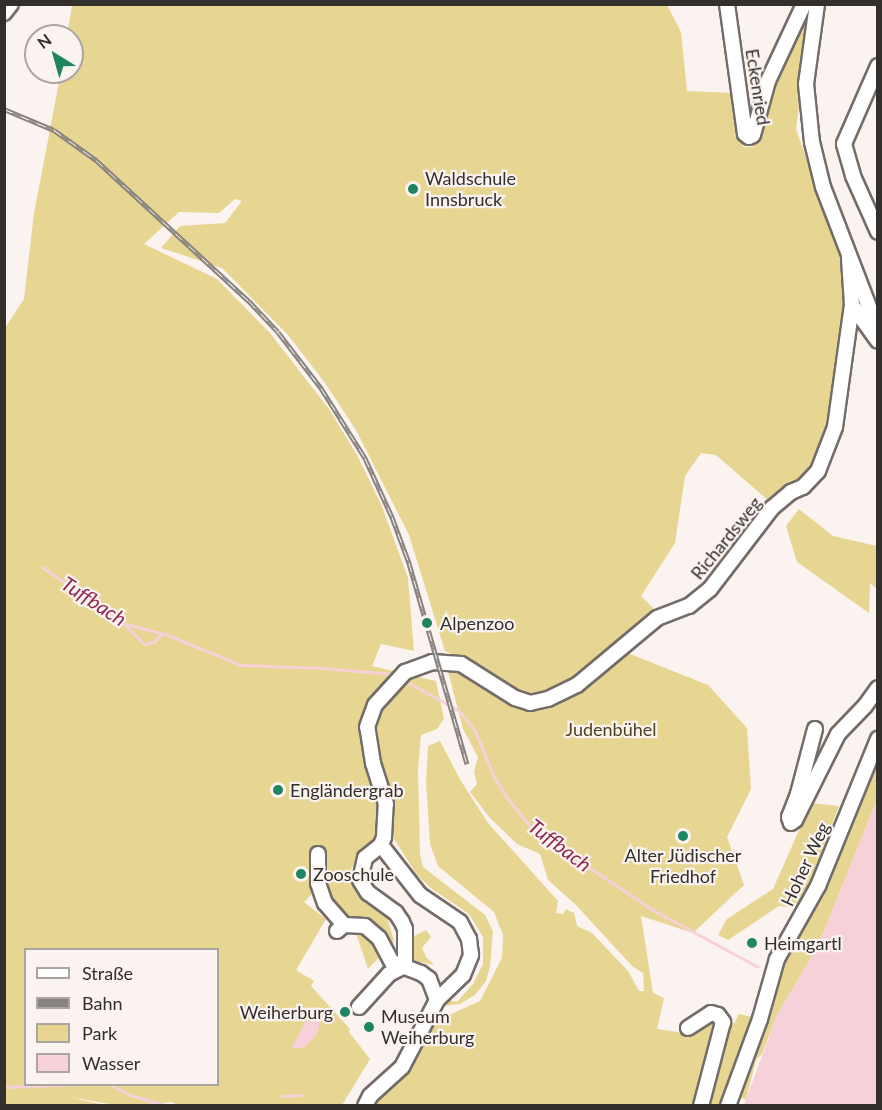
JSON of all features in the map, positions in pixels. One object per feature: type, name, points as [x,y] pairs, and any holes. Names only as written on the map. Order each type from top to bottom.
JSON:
[{"type":"street","points":[[4,13],[11,4]]},
{"type":"street","name":"Eckenried","points":[[727,4],[745,134],[749,137],[753,135],[768,81],[804,4]]},
{"type":"street","points":[[817,4],[806,84],[812,142],[823,187],[878,330]]},
{"type":"street","points":[[878,66],[844,144],[853,176],[878,232]]},
{"type":"street","name":"Richardsweg","points":[[381,845],[386,804],[373,763],[367,726],[375,705],[393,688],[405,672],[432,662],[461,663],[515,698],[530,703],[548,699],[577,685],[657,618],[689,606],[710,589],[772,508],[791,492],[803,487],[818,471],[835,427],[852,305],[849,258]]},
{"type":"street","points":[[852,305],[878,341]]},
{"type":"street","points":[[815,729],[789,817],[791,823],[795,820],[838,734],[865,706],[878,688]]},
{"type":"street","name":"Hoher Weg","points":[[728,1106],[760,1019],[777,960],[818,886],[878,739]]},
{"type":"street","points":[[365,1106],[370,1096],[402,1067],[437,1000],[458,981],[467,968],[471,955],[467,932],[451,914],[420,895],[381,845],[365,858],[360,880],[365,890],[396,913],[402,922],[405,966]]},
{"type":"street","points":[[318,854],[318,883],[325,903],[340,928],[365,926],[379,938],[392,962],[429,979],[437,1000]]},
{"type":"street","points":[[359,1007],[389,974],[405,966]]},
{"type":"street","points":[[688,1028],[711,1013],[718,1015],[723,1022],[701,1106]]},
{"type":"green space","points":[[72,5],[667,5],[681,32],[687,91],[735,93],[737,134],[744,147],[754,147],[769,93],[806,17],[810,18],[796,129],[847,275],[840,372],[815,465],[804,480],[769,501],[716,455],[701,453],[685,476],[675,543],[641,596],[656,611],[571,678],[548,691],[530,696],[445,651],[409,535],[356,430],[325,383],[288,335],[222,268],[161,248],[180,226],[225,223],[242,201],[235,199],[219,213],[179,212],[144,244],[217,279],[270,333],[329,409],[357,455],[381,504],[408,578],[414,651],[381,644],[372,666],[436,681],[444,719],[437,729],[421,735],[418,769],[420,854],[423,867],[485,915],[493,931],[490,967],[486,981],[475,995],[460,1004],[442,1006],[447,1000],[457,1002],[473,984],[483,964],[483,937],[469,914],[432,889],[417,875],[394,839],[369,846],[351,869],[360,893],[385,910],[394,941],[368,969],[352,921],[328,900],[314,879],[312,894],[304,902],[326,919],[296,970],[314,981],[311,986],[350,1029],[349,1032],[370,1059],[342,1105],[179,1106],[172,1102],[122,1106],[69,1097],[104,1105],[5,1106],[5,328],[24,299],[34,213],[59,84],[84,84],[84,24],[69,24]]},
{"type":"green space","points":[[799,509],[833,536],[877,546],[877,589],[870,583],[869,613],[797,562],[786,526]]},
{"type":"green space","name":"Judenbühel","points":[[620,650],[708,685],[747,728],[751,789],[727,837],[744,885],[693,933],[641,916],[653,993],[664,998],[657,1029],[678,1032],[684,1036],[712,1010],[723,1009],[734,1024],[739,1014],[753,1017],[720,1105],[703,1105],[714,1042],[708,1049],[697,1105],[373,1106],[404,1075],[429,1027],[438,1020],[480,1001],[502,958],[503,935],[494,912],[438,866],[430,844],[426,782],[428,746],[440,741],[461,781],[488,823],[558,901],[556,913],[563,914],[566,909],[574,913],[577,926],[592,933],[628,971],[639,991],[644,991],[643,973],[632,966],[575,904],[548,880],[540,854],[517,844],[490,818],[470,792],[477,784],[474,771],[478,757],[463,729],[447,667],[459,667],[543,705]]},
{"type":"green space","points":[[877,759],[877,800],[818,946],[777,1015],[762,1054],[756,1060],[746,1100],[739,1097],[769,1021],[782,967],[825,892],[843,839]]},
{"type":"green space","points":[[811,803],[839,806],[814,873],[797,908],[779,906],[728,940],[718,935],[727,919],[773,889]]},
{"type":"green space","points":[[426,930],[431,937],[422,948],[426,957],[434,965],[411,960],[412,937]]},
{"type":"water","points":[[877,800],[877,1105],[744,1105],[777,1015],[818,946]]},
{"type":"water","points":[[315,1012],[320,1021],[317,1034],[305,1047],[291,1049],[309,1014]]},
{"type":"waterway","name":"Tuffbach","points":[[42,567],[125,624],[168,635],[240,665],[323,668],[393,674]]},
{"type":"waterway","points":[[126,626],[144,644],[154,642],[161,634]]},
{"type":"waterway","name":"Tuffbach","points":[[405,681],[458,710],[466,719],[475,731],[494,777],[507,798],[533,830],[653,910],[758,967]]},
{"type":"waterway","points":[[4,1087],[30,1086]]},
{"type":"waterway","points":[[113,1086],[130,1095],[168,1106]]},
{"type":"waterway","points":[[282,1096],[301,1095]]},
{"type":"railway","points":[[4,109],[54,130],[96,160],[249,301],[278,332],[321,388],[365,458],[392,517],[409,563],[467,764]]},
{"type":"place","name":"Waldschule Innsbruck","points":[[413,189]]},
{"type":"place","name":"Alpenzoo","points":[[427,623]]},
{"type":"place","name":"Engländergrab","points":[[278,790]]},
{"type":"place","name":"Alter Jüdischer Friedhof","points":[[683,836]]},
{"type":"place","name":"Zooschule","points":[[301,874]]},
{"type":"place","name":"Heimgartl","points":[[752,943]]},
{"type":"place","name":"Weiherburg","points":[[345,1012]]},
{"type":"place","name":"Museum Weiherburg","points":[[369,1027]]}]
